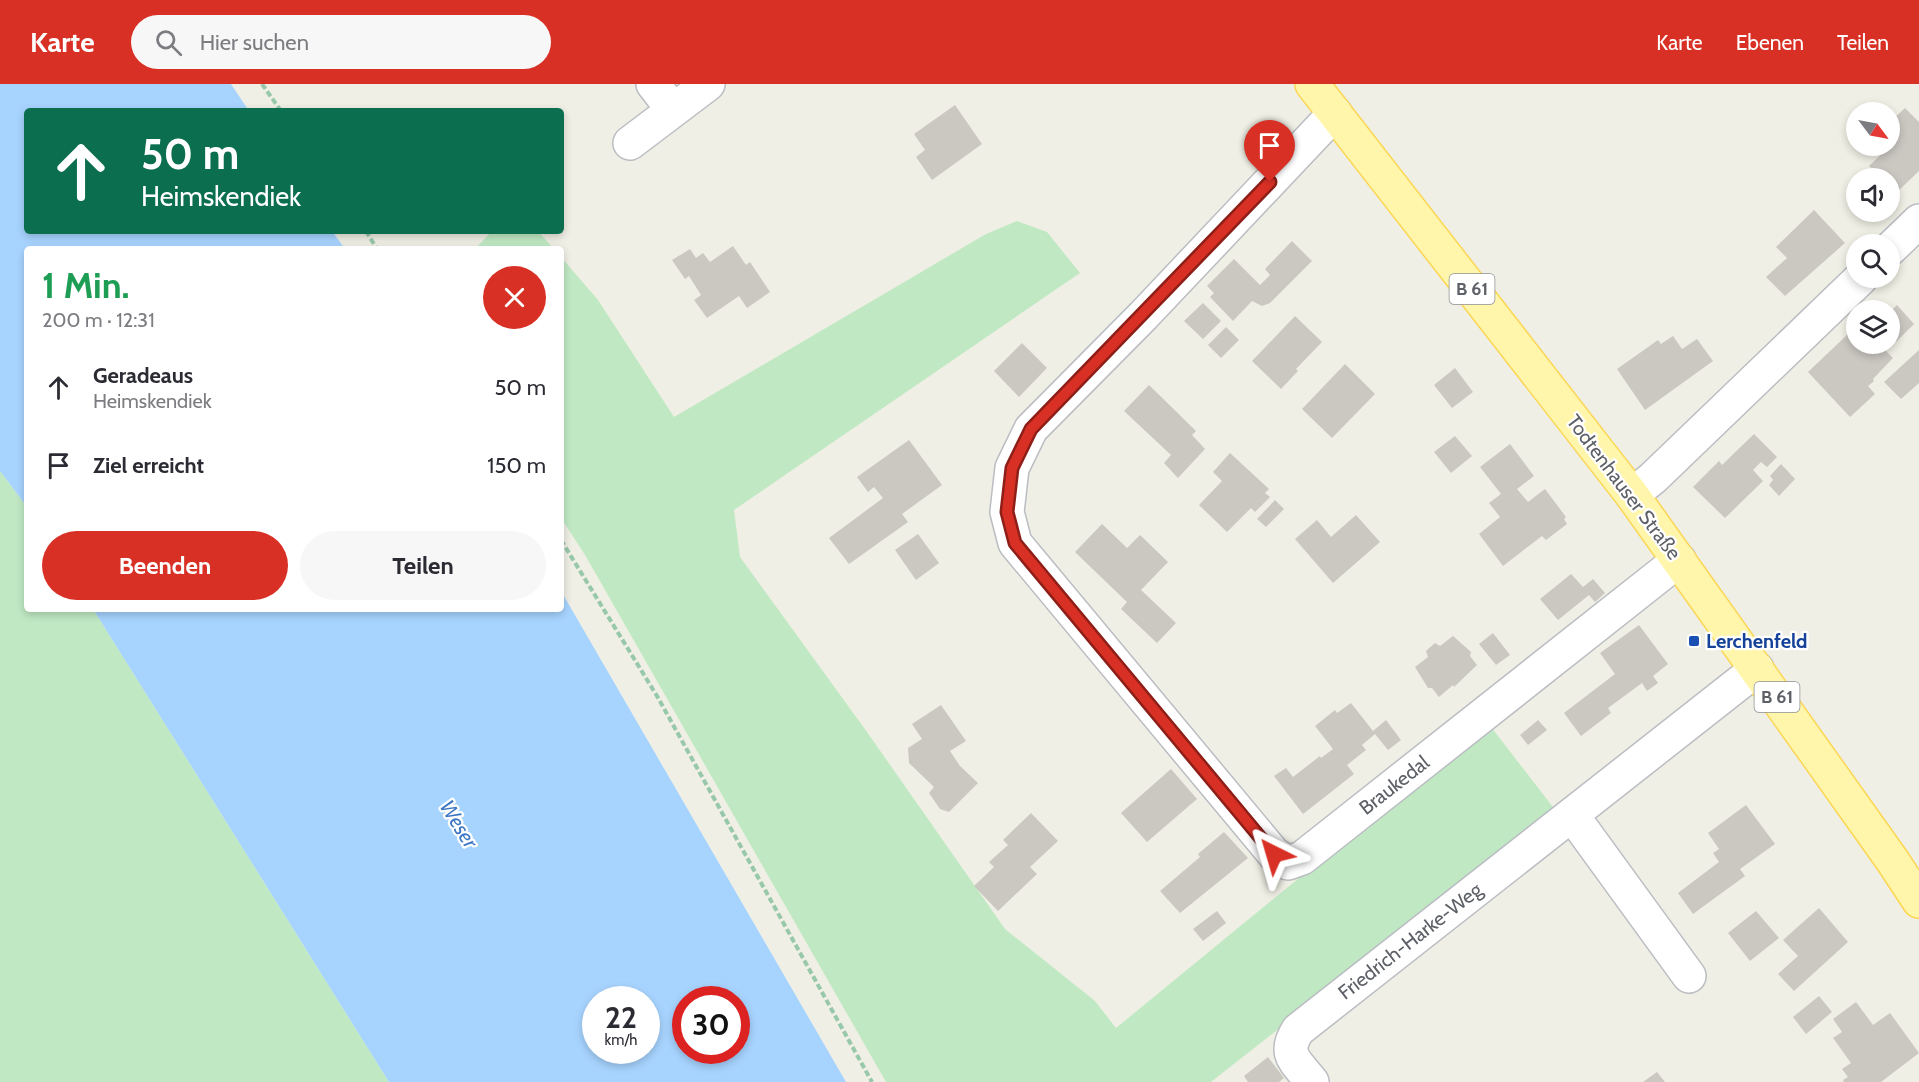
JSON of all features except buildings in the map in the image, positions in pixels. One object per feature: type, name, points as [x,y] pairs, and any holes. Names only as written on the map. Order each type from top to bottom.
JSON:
[{"type":"main road","name":"Todtenhauser Straße","points":[[1312,84],[1632,495],[1758,669],[1919,901]]},
{"type":"street","points":[[653,84],[673,110]]},
{"type":"street","points":[[630,143],[708,84]]},
{"type":"street","name":"Braukedal","points":[[1335,113],[1151,307],[1031,429],[1012,468],[1007,512],[1015,543],[1274,854],[1288,863],[1302,858],[1679,560]]},
{"type":"street","points":[[1900,239],[1919,221]]},
{"type":"street","points":[[1632,495],[1851,288]]},
{"type":"street","name":"Friedrich-Harke-Weg","points":[[1312,1082],[1290,1054],[1290,1042],[1298,1030],[1758,669]]},
{"type":"street","points":[[1572,815],[1689,976]]},
{"type":"path","points":[[262,84],[279,108]]},
{"type":"path","points":[[564,545],[657,696],[872,1082]]},
{"type":"green space","points":[[1017,221],[1047,232],[1080,273],[734,510],[740,557],[867,732],[1005,929],[1095,1001],[1116,1028],[1488,723],[1556,811],[1211,1082],[886,1082],[585,555],[564,523],[564,260],[598,300],[674,417],[986,234]]},
{"type":"green space","points":[[489,234],[541,234],[551,246],[478,246]]},
{"type":"green space","points":[[0,471],[24,503],[24,612],[95,612],[389,1082],[0,1082]]},
{"type":"water","points":[[0,84],[231,84],[247,108],[24,108],[24,234],[334,234],[343,246],[24,246],[24,503],[0,471]]},
{"type":"water","name":"Weser","points":[[564,596],[846,1082],[389,1082],[95,612],[564,612]]},
{"type":"place","name":"Lerchenfeld","points":[[1694,641]]},
{"type":"route","points":[[1270,182],[1143,316],[1031,429],[1012,468],[1007,512],[1015,543],[1274,854]]}]
